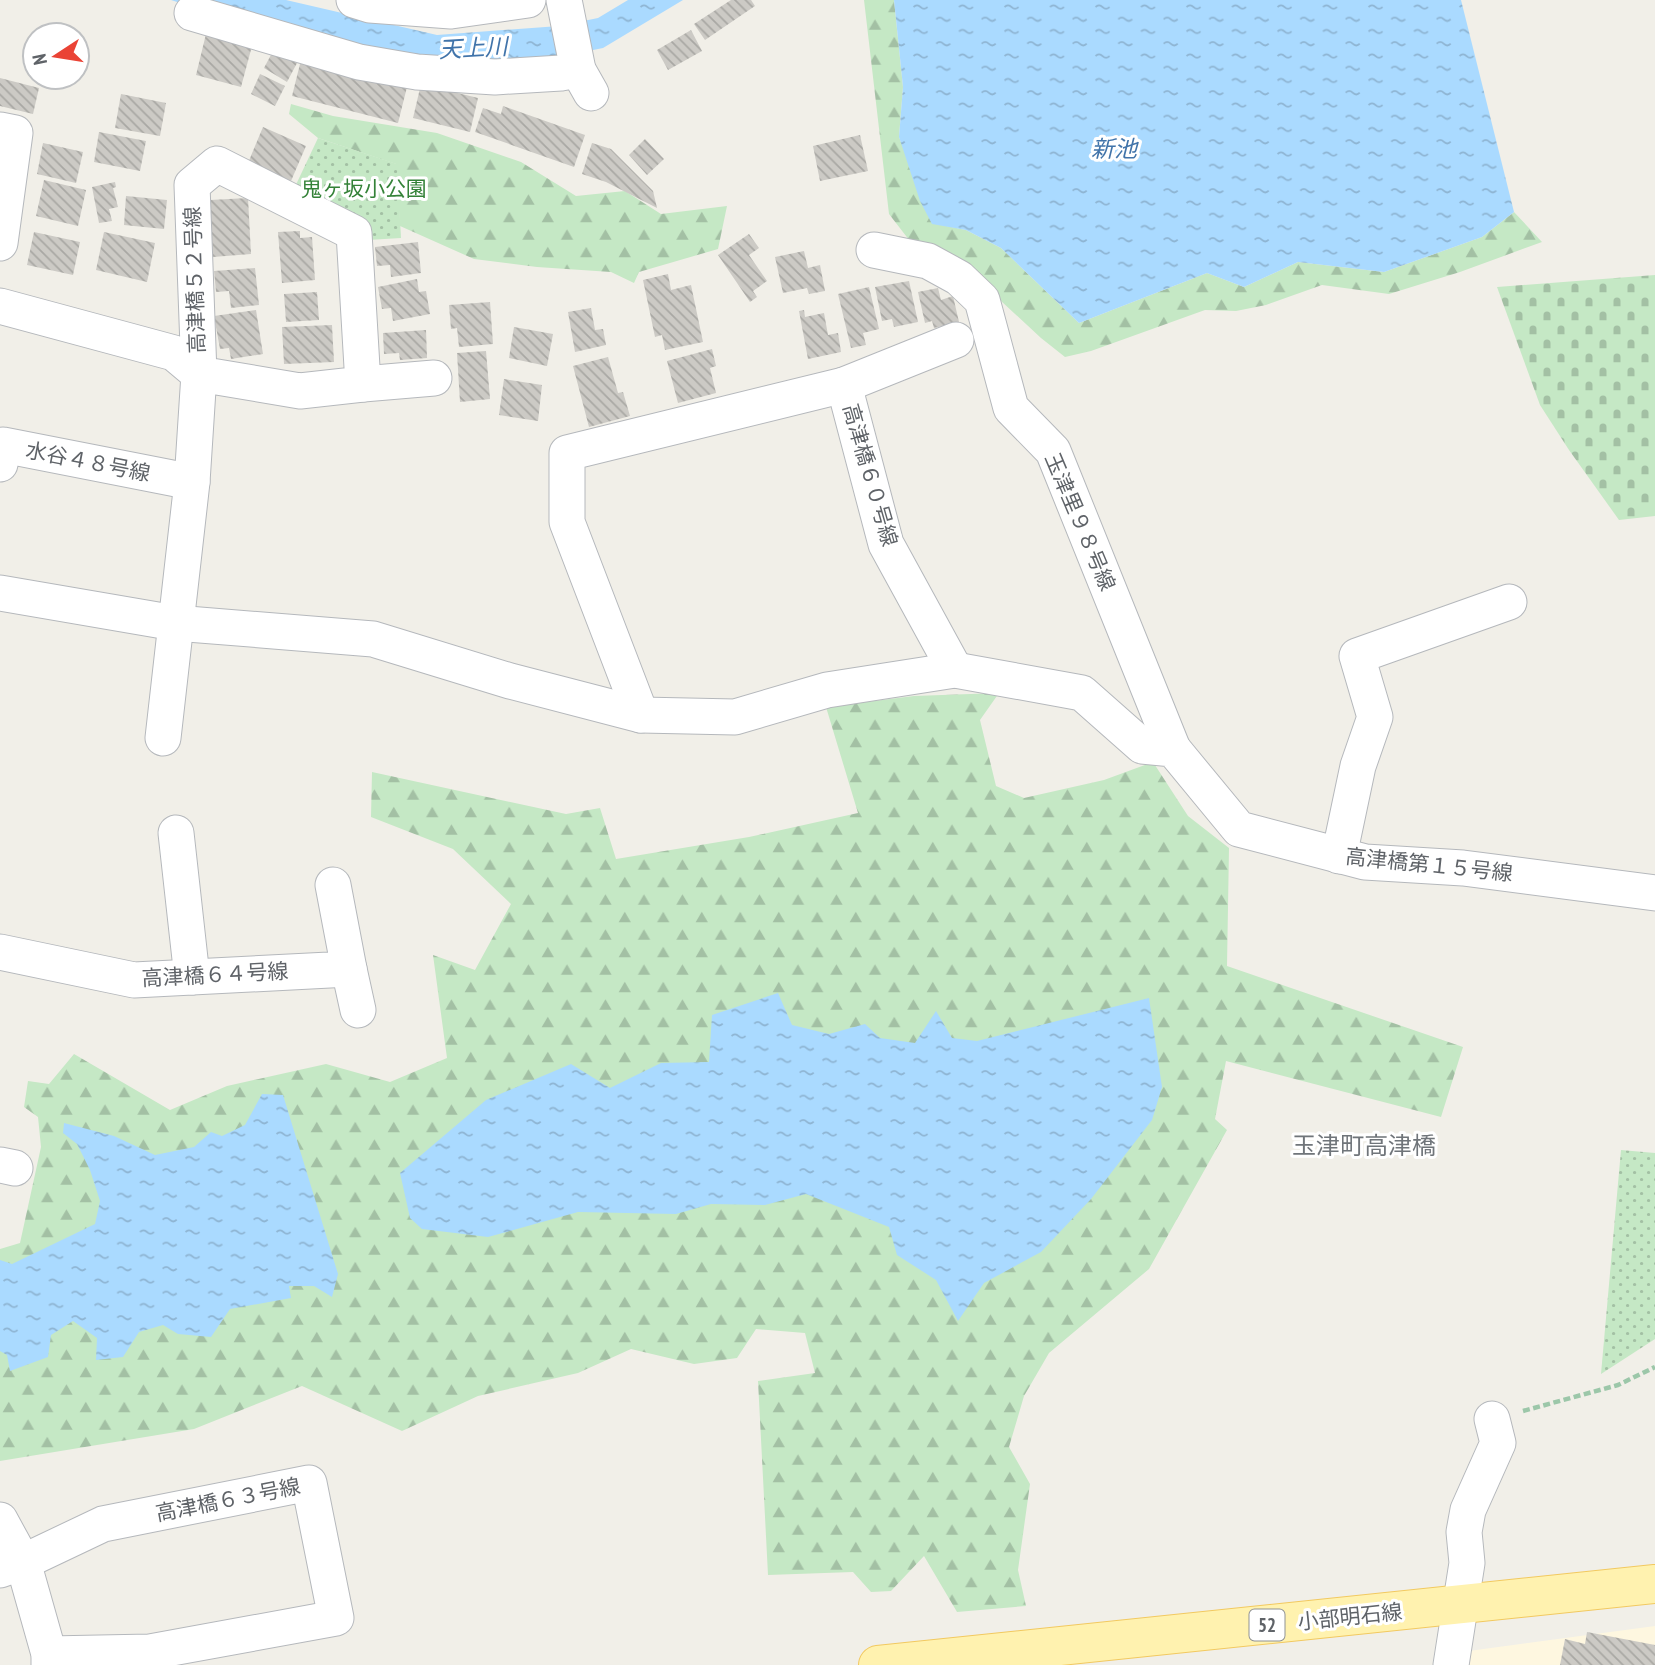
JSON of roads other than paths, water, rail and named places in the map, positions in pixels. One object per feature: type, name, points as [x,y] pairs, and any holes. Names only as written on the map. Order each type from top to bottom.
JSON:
[{"type":"main road","name":"小部明石線","points":[[878,1665],[1655,1584]]},
{"type":"street","points":[[354,0],[370,5],[451,11],[519,1]]},
{"type":"street","points":[[194,12],[359,62],[417,72],[495,77],[561,73],[584,81],[564,0]]},
{"type":"street","points":[[0,130],[15,133],[0,243]]},
{"type":"street","name":"高津橋５２号線","points":[[163,738],[192,482],[199,374],[192,185],[217,164],[354,233],[363,384],[300,391],[199,374]]},
{"type":"street","name":"玉津里９８号線","points":[[874,250],[928,261],[959,278],[982,300],[1011,408],[1053,451],[1173,748]]},
{"type":"street","points":[[0,306],[174,353],[199,374]]},
{"type":"street","name":"高津橋６０号線","points":[[955,670],[886,544],[844,385],[956,340]]},
{"type":"street","points":[[363,384],[434,379]]},
{"type":"street","points":[[641,715],[567,522],[567,453],[844,385]]},
{"type":"street","name":"水谷４８号線","points":[[0,464],[3,445],[192,482]]},
{"type":"street","points":[[0,593],[175,622],[373,639],[510,681],[641,715],[735,717],[827,690],[955,670],[1082,693],[1142,746],[1173,748]]},
{"type":"street","points":[[1339,856],[1358,766],[1376,717],[1357,656],[1509,602]]},
{"type":"street","name":"高津橋第１５号線","points":[[1173,748],[1239,829],[1365,862],[1463,868],[1655,893]]},
{"type":"street","points":[[176,833],[192,977]]},
{"type":"street","points":[[333,885],[358,1010]]},
{"type":"street","name":"高津橋６４号線","points":[[0,952],[134,980],[349,969]]},
{"type":"street","points":[[1451,1665],[1467,1563],[1464,1532],[1468,1510],[1498,1443],[1492,1419]]},
{"type":"street","name":"高津橋６３号線","points":[[11,1566],[103,1524],[310,1483],[336,1618],[150,1652],[49,1659]]},
{"type":"street","points":[[0,1520],[11,1566],[49,1659]]},
{"type":"water","name":"天上川","points":[[171,0],[286,0],[437,35],[559,26],[598,18],[628,0],[683,0],[603,48],[549,59],[400,61],[211,13]]},
{"type":"water","name":"新池","points":[[894,0],[1461,0],[1514,212],[1482,237],[1384,272],[1298,262],[1244,287],[1207,273],[1079,323],[1001,248],[966,230],[932,224],[920,201],[899,137],[903,87]]},
{"type":"water","points":[[778,993],[792,1025],[829,1034],[865,1024],[880,1038],[915,1043],[936,1011],[952,1038],[977,1041],[1149,998],[1162,1087],[1152,1120],[1091,1199],[1041,1252],[984,1283],[958,1321],[936,1280],[897,1255],[889,1227],[806,1194],[765,1205],[711,1204],[676,1214],[578,1212],[488,1237],[422,1229],[410,1218],[400,1173],[486,1100],[571,1064],[610,1088],[661,1063],[709,1062],[712,1015]]},
{"type":"water","points":[[262,1094],[283,1095],[338,1274],[332,1297],[314,1286],[289,1286],[291,1298],[230,1309],[211,1337],[178,1334],[163,1325],[139,1332],[123,1357],[96,1360],[97,1338],[73,1321],[51,1335],[48,1357],[10,1371],[7,1355],[0,1351],[0,1260],[12,1264],[95,1224],[100,1201],[90,1170],[77,1144],[63,1133],[64,1123],[114,1136],[155,1155],[194,1147],[211,1132],[222,1136],[245,1125]]},
{"type":"district","name":"玉津町高津橋","points":[[1364,1146]]},
{"type":"park label","name":"鬼ヶ坂小公園","points":[[364,189]]}]
